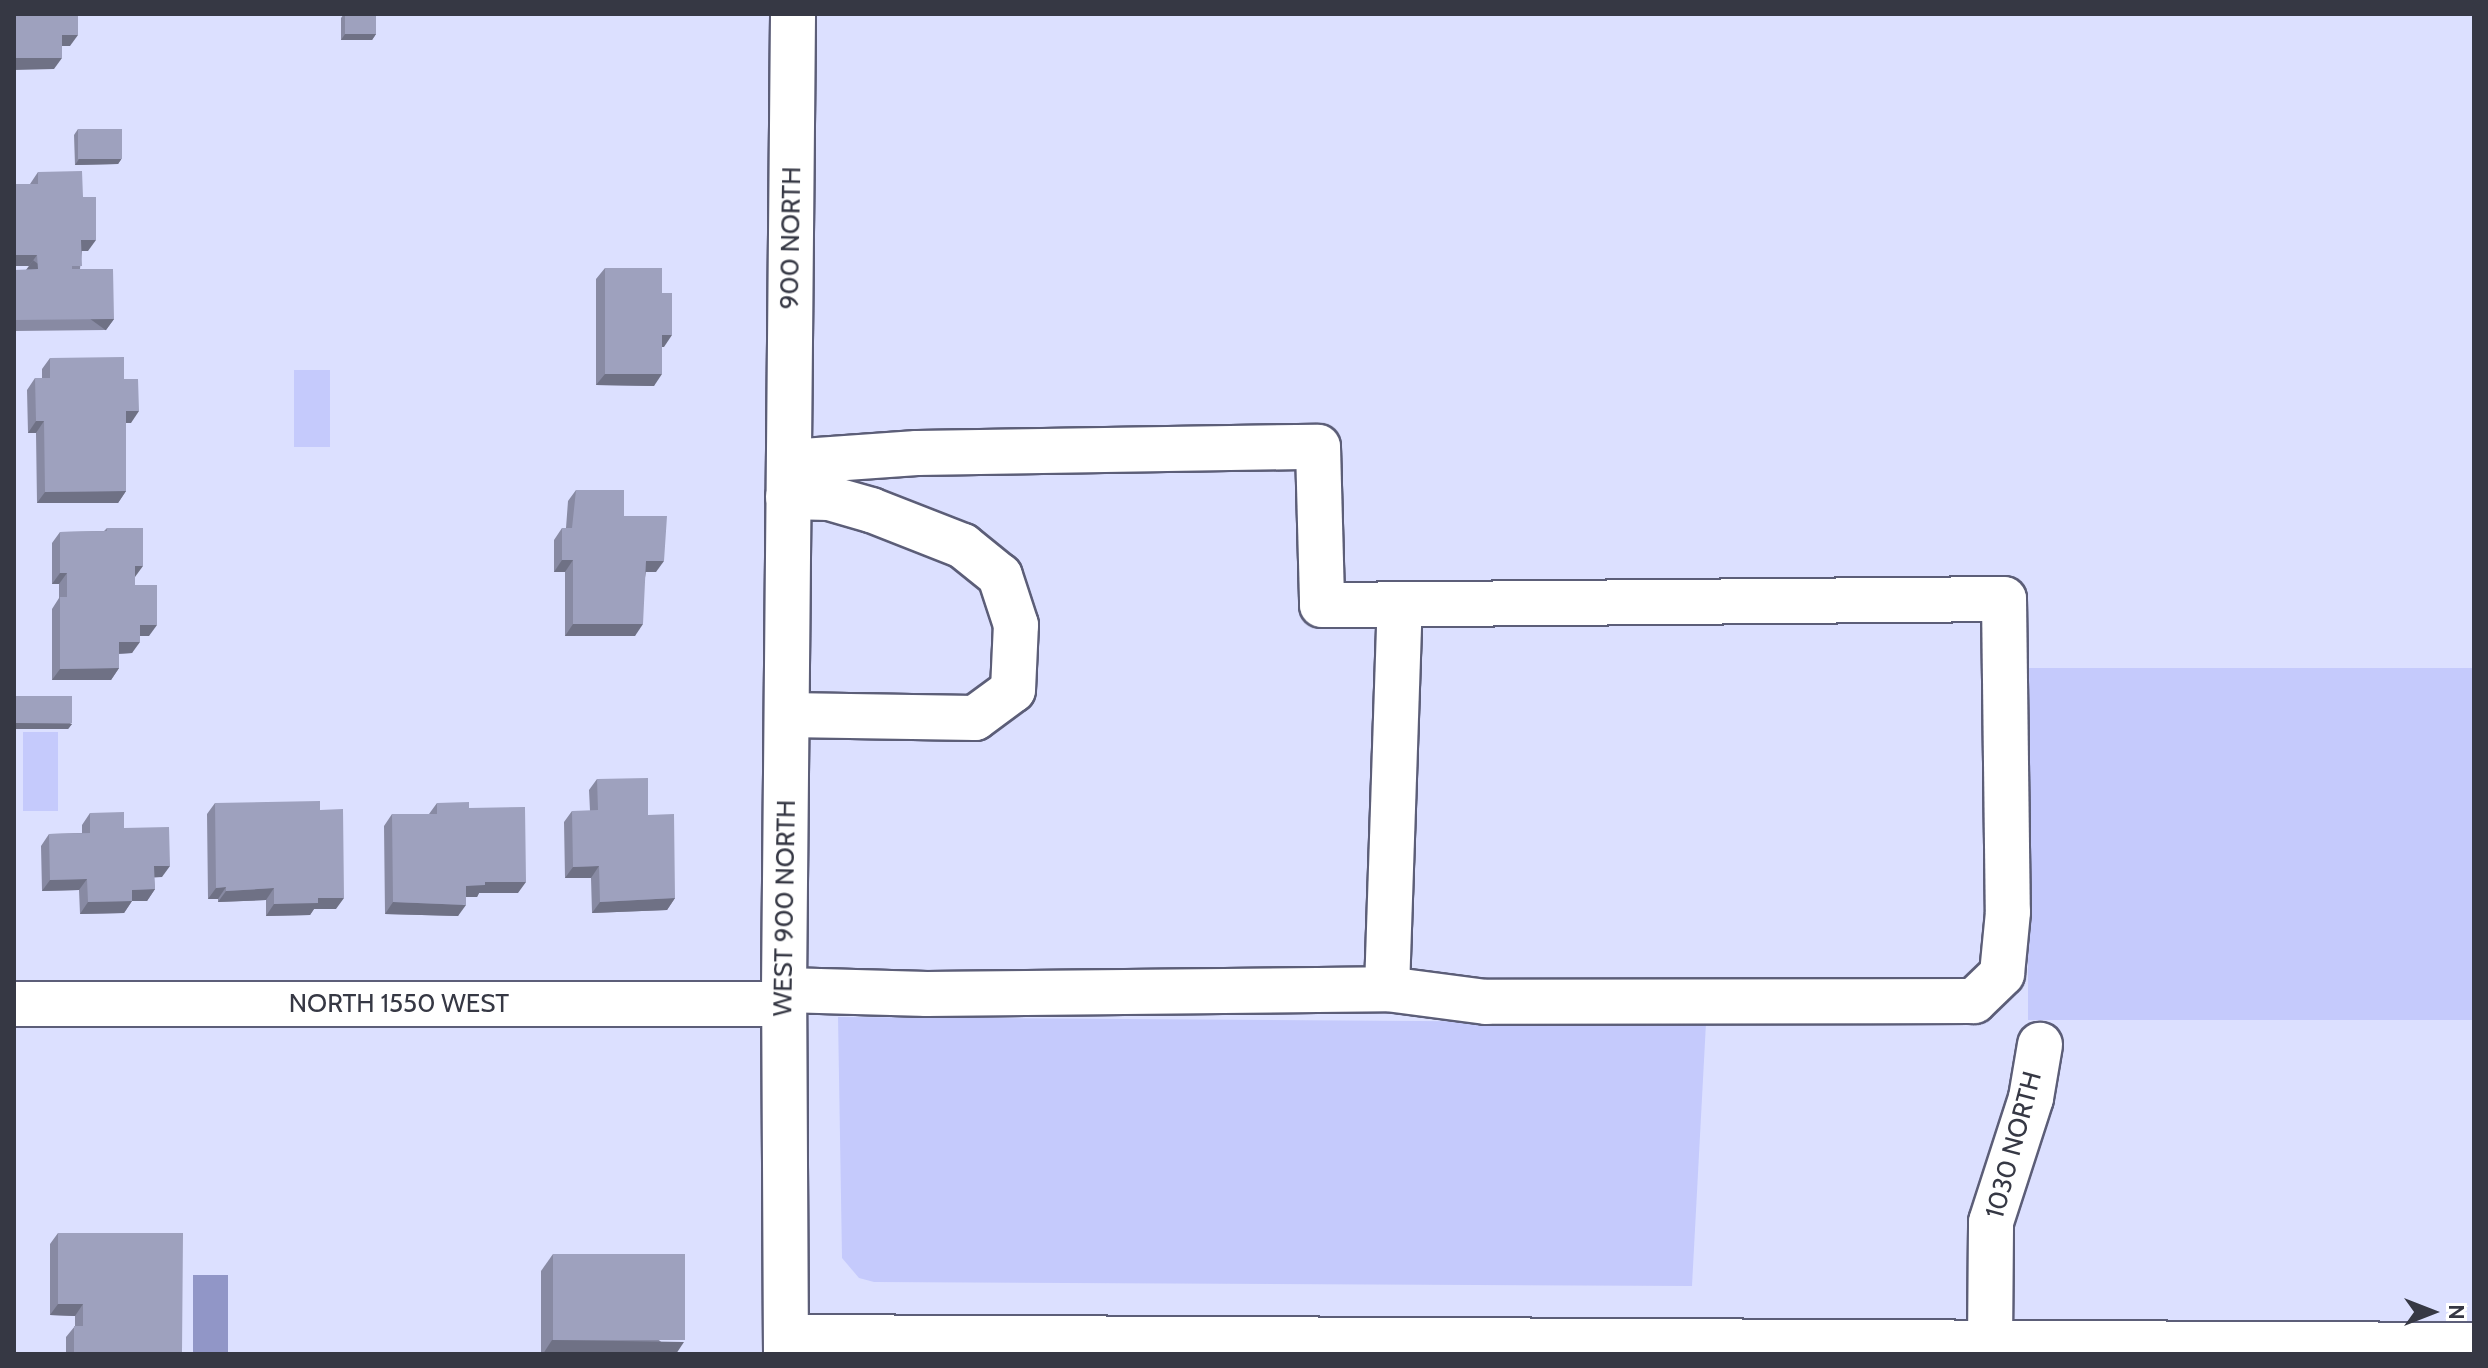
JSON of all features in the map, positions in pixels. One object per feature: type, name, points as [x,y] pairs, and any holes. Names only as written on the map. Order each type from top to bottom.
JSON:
[{"type":"street","name":"900 NORTH","points":[[788,479],[793,14]]},
{"type":"street","points":[[788,479],[917,453],[1318,447],[1322,605],[1400,604],[1387,989]]},
{"type":"street","points":[[787,715],[975,718],[1013,690],[1016,625],[1000,576],[963,546],[871,510],[829,498],[788,479]]},
{"type":"street","name":"WEST 900 NORTH","points":[[786,1346],[784,997],[788,479]]},
{"type":"street","name":"NORTH 1550 WEST","points":[[14,1004],[1387,989],[1486,1002],[1974,1001],[2002,974],[2008,912],[2004,599],[1400,604]]},
{"type":"street","name":"1030 NORTH","points":[[1990,1342],[1991,1222],[2031,1098],[2040,1045]]},
{"type":"street","points":[[786,1346],[1586,1346],[1990,1342],[2474,1345]]},
{"type":"shaded area","points":[[294,370],[330,370],[330,447],[294,447]]},
{"type":"shaded area","points":[[2028,668],[2474,668],[2474,1020],[2028,1020]]},
{"type":"shaded area","points":[[23,732],[58,732],[58,811],[23,811]]},
{"type":"shaded area","points":[[838,1017],[1706,1023],[1692,1286],[874,1282],[859,1278],[842,1258]]},
{"type":"shaded area","points":[[193,1275],[228,1275],[228,1354],[193,1354]]},
{"type":"building","points":[[14,14],[78,14],[78,35],[62,35],[62,58],[14,58]]},
{"type":"building","points":[[345,14],[376,14],[376,34],[345,34]]},
{"type":"building","points":[[78,129],[122,129],[122,159],[78,159]]},
{"type":"building","points":[[82,171],[83,197],[96,197],[96,240],[81,240],[82,266],[72,266],[72,269],[113,269],[114,319],[14,320],[14,270],[38,269],[37,255],[14,255],[14,184],[38,184],[38,172]]},
{"type":"building","points":[[605,268],[662,268],[662,293],[672,293],[672,335],[662,335],[662,374],[605,374]]},
{"type":"building","points":[[124,357],[124,379],[138,379],[139,411],[126,411],[126,491],[45,492],[44,421],[36,421],[35,378],[50,378],[50,358]]},
{"type":"building","points":[[576,490],[624,490],[624,516],[667,516],[664,561],[646,561],[643,624],[573,624],[573,560],[562,560],[562,528],[572,528]]},
{"type":"building","points":[[107,528],[143,528],[143,566],[135,566],[135,585],[157,585],[157,625],[140,625],[140,642],[119,642],[119,668],[60,669],[60,597],[67,597],[67,573],[60,573],[60,532],[107,531]]},
{"type":"building","points":[[16,696],[72,696],[72,723],[16,723]]},
{"type":"building","points":[[648,778],[648,815],[674,814],[675,898],[600,902],[599,866],[573,867],[572,811],[598,810],[597,779]]},
{"type":"building","points":[[320,801],[320,810],[343,809],[344,898],[318,898],[318,903],[274,904],[274,888],[226,891],[226,887],[216,888],[215,803]]},
{"type":"building","points":[[469,802],[469,808],[525,807],[526,882],[485,882],[485,885],[466,886],[466,905],[393,902],[392,814],[437,814],[437,803]]},
{"type":"building","points":[[124,812],[124,828],[169,827],[170,866],[154,866],[155,889],[132,890],[132,901],[88,902],[87,879],[50,880],[49,834],[90,833],[90,813]]},
{"type":"building","points":[[58,1233],[183,1233],[182,1354],[74,1354],[74,1326],[83,1326],[83,1304],[58,1304]]},
{"type":"building","points":[[553,1254],[685,1254],[685,1340],[553,1340]]}]
